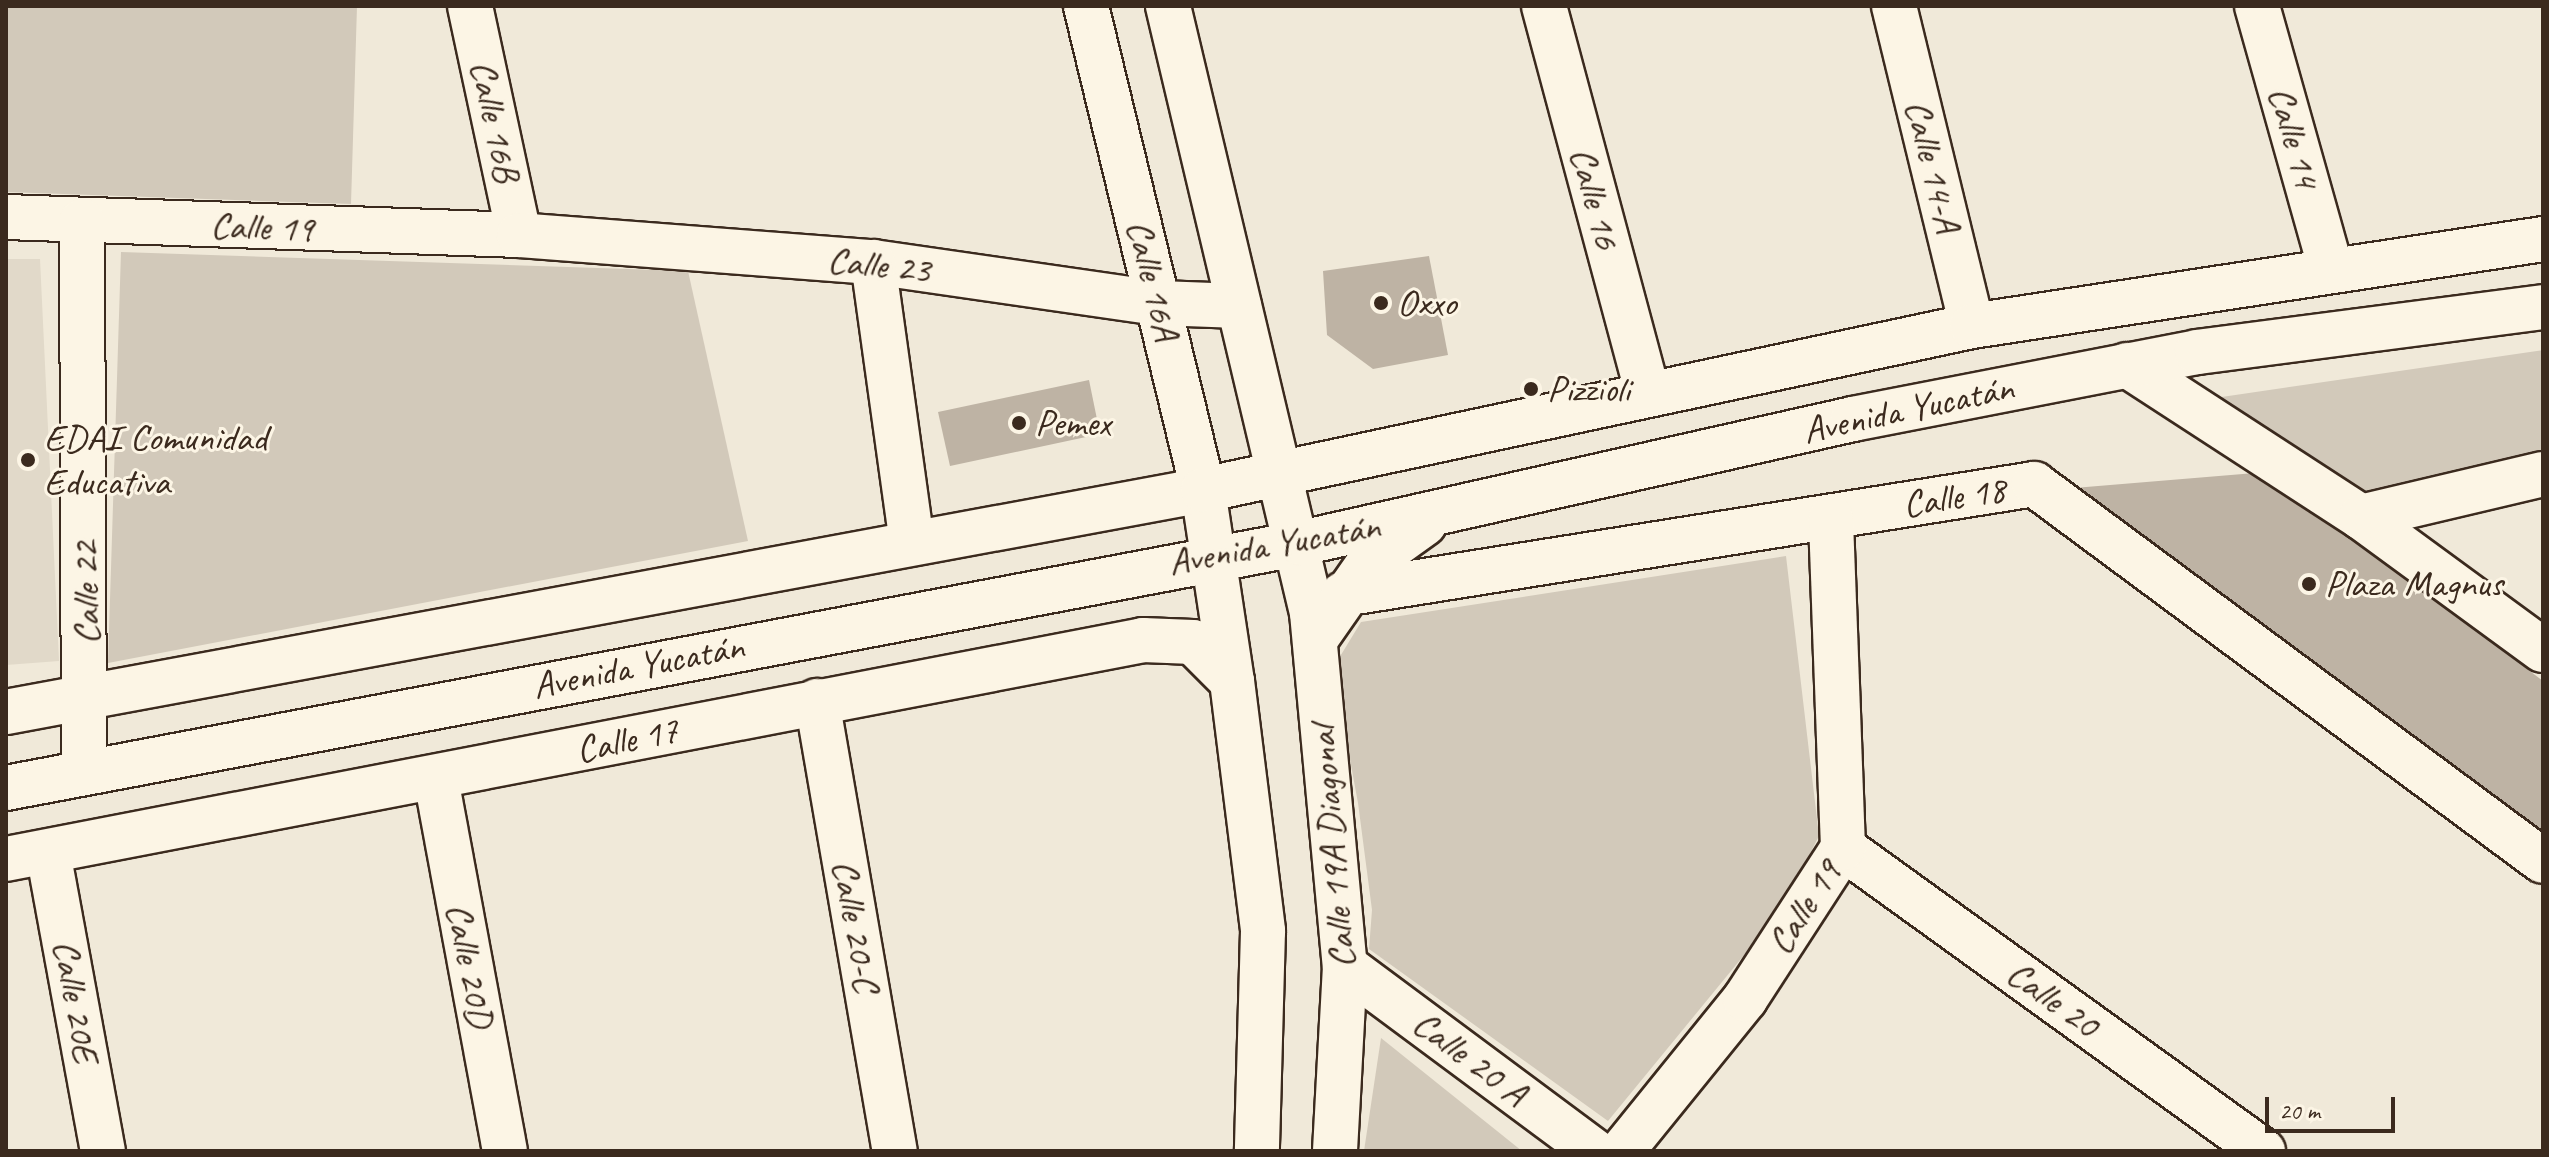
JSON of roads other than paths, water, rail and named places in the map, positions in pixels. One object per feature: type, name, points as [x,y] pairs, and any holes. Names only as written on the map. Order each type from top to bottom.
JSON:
[{"type":"street","name":"Calle 16B","points":[[470,6],[519,235]]},
{"type":"street","name":"Calle 16A","points":[[1086,6],[1203,490],[1212,556]]},
{"type":"street","name":"Calle 16A","points":[[1168,6],[1239,306],[1301,543]]},
{"type":"street","name":"Calle 16","points":[[1544,6],[1647,390]]},
{"type":"street","name":"Calle 14-A","points":[[1894,6],[1972,326]]},
{"type":"street","name":"Calle 14","points":[[2257,6],[2331,269]]},
{"type":"street","name":"Calle 19","points":[[6,217],[519,235]]},
{"type":"street","name":"Calle 22","points":[[82,221],[87,696],[84,773]]},
{"type":"street","name":"Calle 23","points":[[519,235],[873,262],[1159,303],[1239,306]]},
{"type":"street","name":"Avenida Yucatán","points":[[6,712],[430,639],[912,542],[1203,490],[1647,390],[1972,326],[2543,239]]},
{"type":"street","points":[[873,262],[912,542]]},
{"type":"street","name":"Avenida Yucatán","points":[[6,788],[1212,556],[1301,543],[2127,365],[2543,307]]},
{"type":"street","points":[[2127,365],[2361,517],[2543,650]]},
{"type":"street","points":[[2361,517],[2543,474]]},
{"type":"street","name":"Calle 18","points":[[1343,594],[2034,484],[2543,861]]},
{"type":"street","points":[[1315,640],[1343,594],[1368,564],[1444,511]]},
{"type":"street","name":"Calle 19","points":[[1622,1151],[1745,999],[1843,848],[1831,518]]},
{"type":"street","name":"Calle 19A Diagonal","points":[[1301,543],[1315,640],[1345,966],[1335,1151]]},
{"type":"street","name":"Calle 19A Diagonal","points":[[1212,556],[1232,681],[1263,931],[1257,1151]]},
{"type":"street","name":"Calle 17","points":[[6,859],[436,779],[817,701],[1143,640],[1193,642],[1232,681]]},
{"type":"street","name":"Calle 20-C","points":[[817,701],[895,1151]]},
{"type":"street","name":"Calle 20D","points":[[436,779],[505,1151]]},
{"type":"street","name":"Calle 20","points":[[1843,848],[2263,1151]]},
{"type":"street","name":"Calle 20E","points":[[48,852],[103,1151]]},
{"type":"street","name":"Calle 20 A","points":[[1345,966],[1594,1151]]},
{"type":"place","name":"Oxxo","points":[[1381,303]]},
{"type":"place","name":"Pizzioli","points":[[1531,389]]},
{"type":"place","name":"Pemex","points":[[1019,423]]},
{"type":"place","name":"EDAI Comunidad Educativa","points":[[28,460]]},
{"type":"place","name":"Plaza Magnus","points":[[2309,584]]}]
